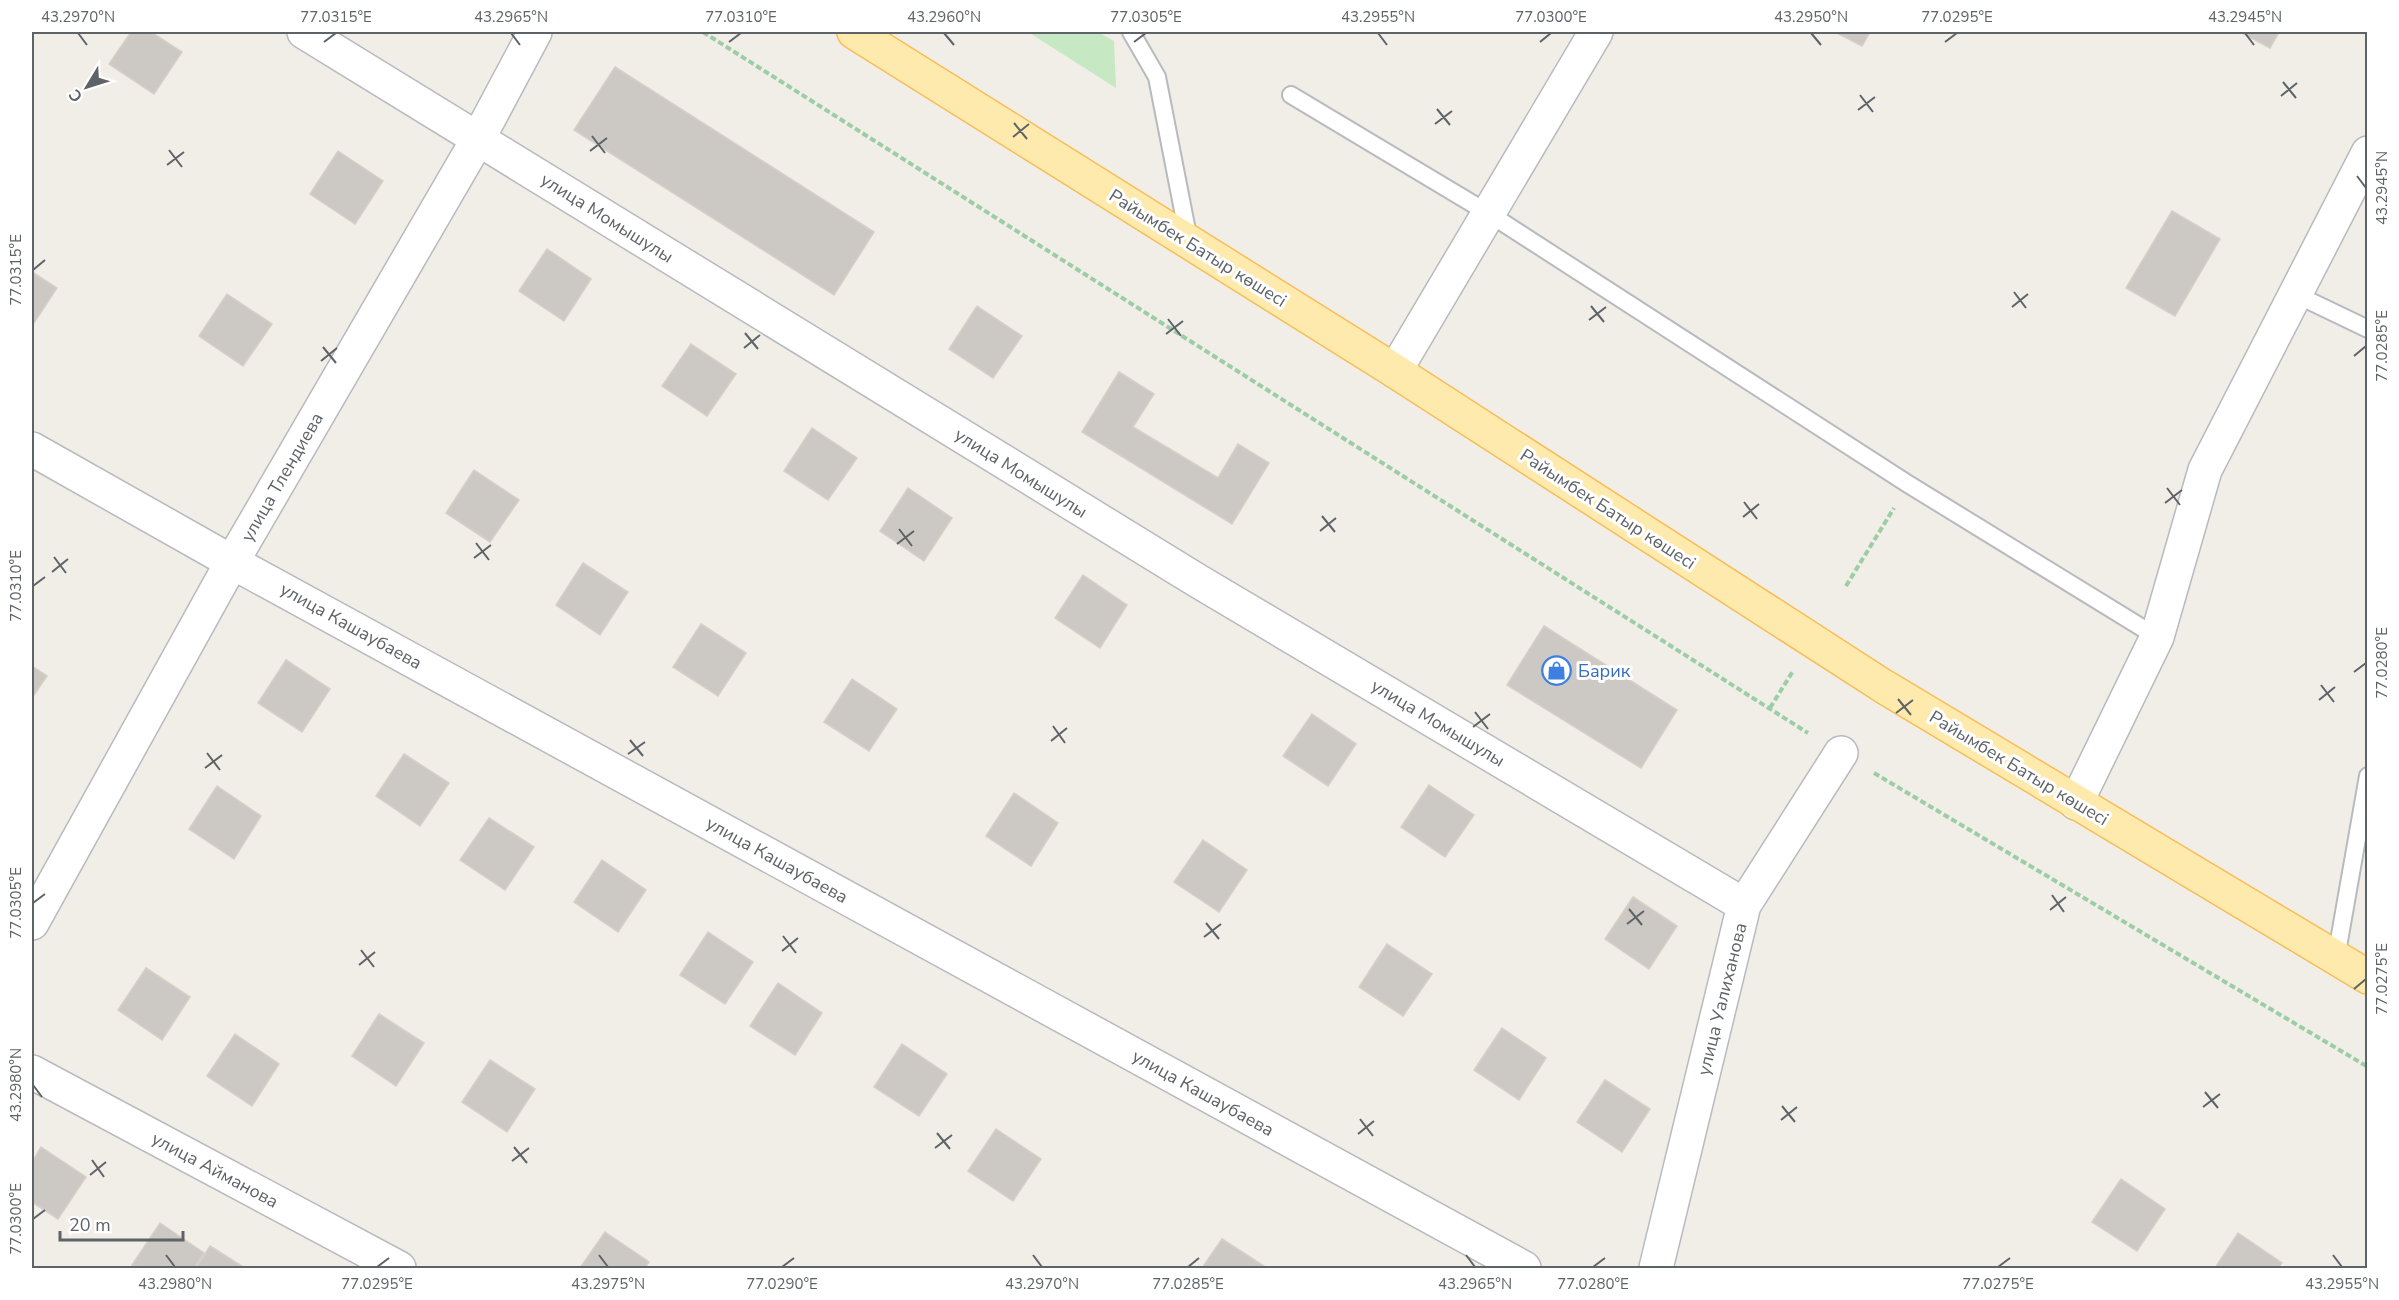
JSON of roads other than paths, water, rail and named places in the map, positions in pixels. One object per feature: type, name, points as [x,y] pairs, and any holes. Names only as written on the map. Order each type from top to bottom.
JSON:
[{"type":"main road","name":"Райымбек Батыр көшесі","points":[[854,32],[1395,371],[1883,686],[2367,977]]},
{"type":"street","name":"улица Момышулы","points":[[304,32],[1198,581],[1744,905]]},
{"type":"street","name":"улица Тлендиева","points":[[32,923],[232,562],[478,139],[535,32]]},
{"type":"street","points":[[1395,371],[1596,32]]},
{"type":"street","points":[[2076,803],[2157,637],[2205,470],[2367,153]]},
{"type":"street","name":"улица Кашаубаева","points":[[32,449],[232,562],[1524,1269]]},
{"type":"street","name":"улица Уалиханова","points":[[1656,1269],[1744,905],[1841,753]]},
{"type":"street","name":"улица Айманова","points":[[32,1072],[399,1269]]},
{"type":"lane","points":[[1131,32],[1157,77],[1190,242]]},
{"type":"lane","points":[[1291,95],[1488,213],[1908,484],[2157,637]]},
{"type":"lane","points":[[2295,294],[2367,329]]},
{"type":"lane","points":[[2336,958],[2367,776]]},
{"type":"place","name":"Барик","points":[[1557,671]]}]
